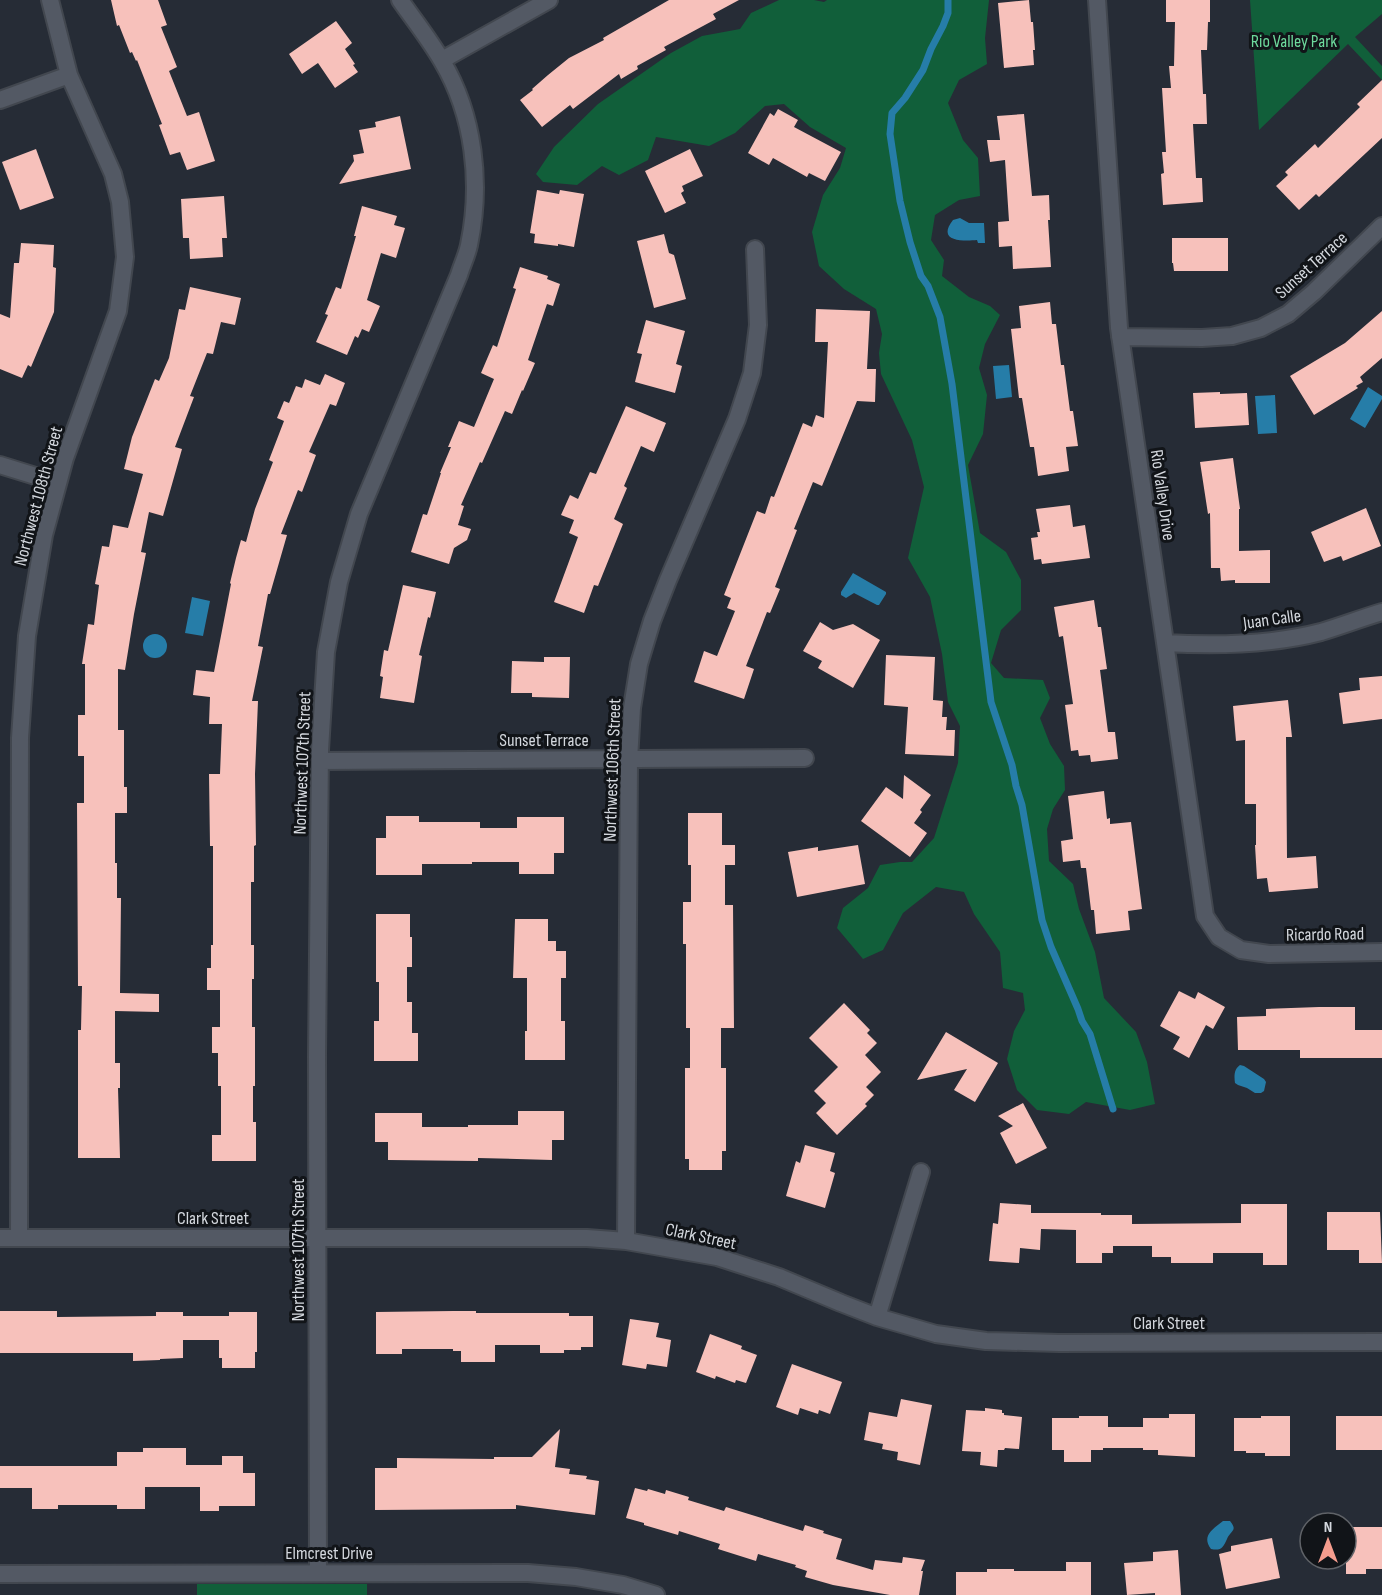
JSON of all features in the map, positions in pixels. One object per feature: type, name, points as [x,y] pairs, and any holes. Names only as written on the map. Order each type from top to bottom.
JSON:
[{"type":"street","name":"Northwest 108th Street","points":[[19,1238],[20,738],[27,636],[44,535],[65,458],[118,311],[124,257],[120,202],[113,174],[69,75],[50,0]]},
{"type":"street","name":"Northwest 107th Street","points":[[318,1573],[317,1056],[320,761],[326,652],[339,582],[359,514],[459,275],[469,246],[475,204],[474,155],[467,121],[454,83],[442,60],[400,0]]},
{"type":"street","points":[[442,60],[549,0]]},
{"type":"street","name":"Rio Valley Drive","points":[[1097,0],[1120,337],[1205,916],[1219,937],[1241,950],[1269,954]]},
{"type":"street","points":[[0,100],[69,75]]},
{"type":"street","name":"Sunset Terrace","points":[[1120,337],[1202,338],[1232,336],[1261,328],[1288,314],[1382,226]]},
{"type":"street","name":"Northwest 106th Street","points":[[626,1241],[629,760],[632,708],[639,664],[652,621],[737,419],[752,373],[758,325],[755,249]]},
{"type":"street","points":[[0,465],[58,483]]},
{"type":"street","name":"Juan Calle","points":[[1165,644],[1216,645],[1268,641],[1319,632],[1382,612]]},
{"type":"street","name":"Sunset Terrace","points":[[320,761],[805,758]]},
{"type":"street","name":"Ricardo Road","points":[[1269,954],[1382,952]]},
{"type":"street","points":[[878,1317],[921,1172]]},
{"type":"street","name":"Clark Street","points":[[0,1238],[587,1238],[626,1241],[717,1257],[779,1276],[878,1317],[936,1334],[986,1341],[1382,1342]]},
{"type":"street","name":"Elmcrest Drive","points":[[0,1574],[528,1573],[576,1577],[656,1595]]},
{"type":"green space","points":[[779,0],[824,2],[827,0],[989,0],[985,38],[987,64],[959,80],[948,103],[963,140],[978,158],[980,196],[959,200],[935,215],[931,240],[944,260],[942,276],[969,297],[990,306],[1000,315],[985,344],[979,368],[987,395],[983,434],[968,465],[980,533],[1006,552],[1021,580],[1021,610],[1001,630],[991,663],[1004,678],[1043,680],[1050,698],[1040,718],[1050,744],[1064,766],[1065,790],[1053,809],[1047,829],[1049,861],[1073,884],[1079,909],[1095,952],[1104,998],[1136,1032],[1147,1062],[1155,1104],[1130,1110],[1086,1102],[1069,1114],[1037,1110],[1017,1090],[1007,1059],[1014,1031],[1025,1010],[1023,993],[1003,988],[1000,952],[974,914],[964,892],[936,887],[903,913],[883,950],[863,959],[837,928],[843,908],[868,888],[880,865],[912,862],[934,838],[958,763],[960,726],[948,702],[942,654],[930,597],[908,558],[924,487],[912,440],[881,374],[879,353],[882,334],[876,309],[844,289],[819,266],[812,232],[823,195],[840,168],[846,148],[810,127],[784,104],[765,106],[735,133],[709,146],[656,137],[648,160],[619,175],[602,166],[577,185],[543,182],[536,174],[554,147],[598,104],[671,53],[702,36],[740,29],[751,13]]},
{"type":"green space","name":"Rio Valley Park","points":[[1250,0],[1382,0],[1382,14],[1355,37],[1382,66],[1382,80],[1348,44],[1259,130]]},
{"type":"green space","points":[[197,1584],[367,1584],[367,1595],[197,1595]]},
{"type":"water","points":[[960,218],[969,223],[984,223],[985,243],[978,243],[977,240],[953,239],[949,236],[949,227],[953,220]]},
{"type":"water","points":[[1009,365],[1012,397],[996,399],[993,366]]},
{"type":"water","points":[[1368,387],[1382,396],[1382,399],[1365,428],[1350,419]]},
{"type":"water","points":[[1275,395],[1277,433],[1258,434],[1255,396]]},
{"type":"water","points":[[853,573],[886,592],[879,605],[854,593],[846,598],[841,595]]},
{"type":"water","points":[[192,597],[210,601],[203,636],[185,633]]},
{"type":"water","points":[[155,634],[164,637],[167,646],[164,655],[155,658],[146,655],[143,646],[146,637]]},
{"type":"water","points":[[1240,1065],[1264,1079],[1266,1082],[1264,1091],[1255,1093],[1235,1083],[1235,1073]]},
{"type":"water","points":[[1223,1521],[1230,1521],[1233,1530],[1221,1548],[1211,1549],[1208,1537],[1212,1530]]},
{"type":"building","points":[[111,0],[158,0],[167,25],[161,27],[177,67],[169,71],[187,116],[199,112],[215,161],[187,170],[180,152],[170,155],[159,125],[162,124],[137,60],[132,52],[130,53],[119,25],[117,26]]},
{"type":"building","points":[[669,0],[739,0],[713,14],[716,19],[664,47],[666,50],[637,66],[638,69],[621,79],[619,74],[573,109],[570,105],[542,127],[520,100],[569,58],[604,40],[603,38]]},
{"type":"building","points":[[1029,0],[1031,22],[1033,22],[1034,65],[1004,68],[998,3]]},
{"type":"building","points":[[1166,0],[1210,0],[1207,50],[1201,50],[1207,124],[1193,124],[1196,178],[1202,178],[1203,202],[1163,205],[1162,152],[1166,152],[1162,88],[1171,88],[1169,66],[1174,66],[1175,22],[1166,22]]},
{"type":"building","points":[[336,21],[352,43],[345,49],[358,72],[335,88],[318,63],[302,74],[289,54]]},
{"type":"building","points":[[1382,80],[1382,138],[1319,197],[1316,194],[1299,210],[1276,186],[1288,175],[1285,172],[1315,144],[1318,148],[1360,107],[1357,104]]},
{"type":"building","points":[[778,109],[798,120],[794,127],[841,152],[825,181],[809,173],[807,177],[773,158],[769,165],[748,153],[770,113],[774,116]]},
{"type":"building","points":[[1024,114],[1032,196],[1049,195],[1051,267],[1013,269],[1012,246],[999,247],[998,222],[1009,221],[1005,160],[990,162],[987,140],[1000,140],[997,116]]},
{"type":"building","points":[[400,116],[411,169],[339,184],[354,161],[353,155],[364,153],[359,130],[376,127],[375,122]]},
{"type":"building","points":[[36,149],[54,198],[20,210],[2,162]]},
{"type":"building","points":[[690,149],[703,176],[682,186],[684,191],[681,193],[686,203],[665,213],[645,171]]},
{"type":"building","points":[[537,190],[559,194],[560,190],[584,194],[574,247],[534,243],[535,234],[530,233]]},
{"type":"building","points":[[224,196],[227,238],[222,238],[223,257],[190,259],[189,238],[183,238],[181,199]]},
{"type":"building","points":[[362,206],[397,216],[394,225],[405,228],[396,258],[381,253],[367,300],[380,306],[369,332],[362,329],[358,338],[355,336],[347,355],[316,342],[328,315],[325,314],[336,287],[341,289]]},
{"type":"building","points":[[664,234],[669,253],[674,255],[686,299],[654,308],[637,241]]},
{"type":"building","points":[[1172,238],[1228,238],[1228,271],[1174,271]]},
{"type":"building","points":[[21,243],[54,245],[53,267],[56,268],[54,312],[31,367],[28,365],[22,378],[0,369],[0,314],[10,318],[14,263],[19,263]]},
{"type":"building","points":[[520,267],[548,276],[547,279],[560,284],[553,306],[547,304],[528,360],[535,363],[523,391],[512,414],[505,411],[461,505],[464,506],[458,525],[471,529],[467,540],[454,548],[449,564],[411,552],[423,514],[427,515],[451,447],[448,447],[459,421],[474,427],[494,379],[481,373],[493,345],[497,347],[516,289],[513,288]]},
{"type":"building","points":[[190,287],[241,298],[235,325],[221,322],[213,354],[207,353],[190,396],[194,397],[175,447],[182,449],[163,516],[149,512],[141,552],[146,553],[125,670],[118,669],[118,730],[124,730],[124,787],[127,787],[127,813],[115,813],[117,898],[121,898],[120,993],[159,994],[159,1012],[115,1011],[115,1063],[120,1063],[120,1088],[118,1088],[120,1158],[78,1158],[78,1030],[81,1030],[82,986],[78,986],[77,803],[84,803],[84,756],[78,756],[78,715],[85,715],[85,664],[82,664],[88,624],[94,625],[99,585],[95,584],[102,546],[109,547],[113,525],[128,528],[143,474],[124,469],[132,437],[155,379],[159,381],[169,358],[179,309],[185,310]]},
{"type":"building","points":[[1050,302],[1052,324],[1056,324],[1061,365],[1064,365],[1070,411],[1073,411],[1078,446],[1066,447],[1069,471],[1038,476],[1034,447],[1030,447],[1022,398],[1019,398],[1011,329],[1021,328],[1019,306]]},
{"type":"building","points":[[816,309],[870,311],[867,369],[876,369],[875,402],[857,401],[822,486],[813,482],[794,529],[797,530],[775,587],[780,589],[770,613],[767,612],[746,666],[754,669],[744,699],[694,682],[704,651],[717,656],[735,611],[727,608],[731,598],[724,595],[757,511],[765,514],[771,496],[774,497],[803,423],[812,427],[816,415],[824,418],[828,342],[815,342]]},
{"type":"building","points":[[1382,311],[1382,358],[1360,377],[1363,382],[1356,386],[1358,388],[1314,415],[1290,376],[1345,343]]},
{"type":"building","points":[[646,320],[685,331],[676,364],[682,366],[675,393],[635,382],[642,354],[637,353]]},
{"type":"building","points":[[325,374],[345,383],[336,406],[330,404],[309,452],[316,455],[302,492],[298,490],[281,534],[287,535],[270,594],[268,594],[258,646],[263,647],[252,701],[258,701],[255,774],[256,845],[254,846],[254,882],[251,882],[251,945],[254,945],[252,1027],[255,1027],[253,1122],[256,1122],[256,1161],[212,1161],[212,1135],[221,1135],[221,1086],[218,1086],[218,1053],[212,1053],[212,1027],[220,1027],[220,990],[207,990],[207,968],[211,968],[211,945],[213,945],[213,846],[210,846],[209,774],[220,774],[222,724],[209,724],[210,697],[193,695],[196,670],[214,672],[236,558],[241,540],[246,542],[255,509],[273,462],[269,460],[284,421],[277,418],[284,401],[289,403],[296,386],[302,388],[305,379],[320,385]]},
{"type":"building","points":[[1220,392],[1220,394],[1247,393],[1249,425],[1195,428],[1193,393]]},
{"type":"building","points":[[626,406],[666,423],[654,452],[641,446],[624,486],[627,488],[614,519],[623,524],[598,586],[594,585],[584,613],[554,602],[578,537],[569,533],[574,520],[561,515],[570,495],[578,499],[590,472],[596,474]]},
{"type":"building","points":[[1233,458],[1240,509],[1239,551],[1270,550],[1270,583],[1221,581],[1220,568],[1211,568],[1210,513],[1208,514],[1200,462]]},
{"type":"building","points":[[1070,505],[1073,527],[1085,525],[1090,558],[1042,564],[1041,559],[1034,560],[1031,538],[1038,537],[1037,532],[1040,532],[1036,509]]},
{"type":"building","points":[[1366,508],[1381,546],[1343,561],[1341,556],[1324,562],[1311,532]]},
{"type":"building","points":[[403,585],[436,592],[419,655],[422,656],[414,703],[380,698],[383,677],[380,676],[384,650],[388,651]]},
{"type":"building","points":[[1094,600],[1098,627],[1101,627],[1107,669],[1100,670],[1108,732],[1115,732],[1118,759],[1091,762],[1090,755],[1079,756],[1078,750],[1071,751],[1065,705],[1073,704],[1063,636],[1059,637],[1054,607]]},
{"type":"building","points":[[820,622],[833,630],[853,624],[880,640],[853,688],[818,668],[822,661],[803,651]]},
{"type":"building","points":[[886,655],[935,657],[933,700],[943,701],[942,717],[947,717],[946,730],[955,730],[954,756],[905,754],[908,707],[884,705]]},
{"type":"building","points":[[544,657],[570,657],[569,698],[532,697],[532,693],[511,693],[512,661],[544,662]]},
{"type":"building","points":[[1382,676],[1382,719],[1343,724],[1339,693],[1360,690],[1359,678]]},
{"type":"building","points":[[1288,700],[1292,737],[1286,737],[1287,858],[1316,856],[1318,888],[1269,892],[1267,878],[1257,879],[1256,804],[1245,804],[1245,740],[1236,741],[1233,706]]},
{"type":"building","points":[[904,775],[931,795],[914,823],[927,833],[910,857],[861,821],[886,787],[903,799]]},
{"type":"building","points":[[1104,791],[1107,819],[1110,818],[1110,824],[1131,822],[1142,909],[1128,911],[1130,930],[1096,934],[1086,868],[1081,868],[1080,860],[1063,862],[1061,841],[1073,839],[1068,796]]},
{"type":"building","points":[[688,813],[722,813],[722,845],[735,845],[735,865],[725,865],[725,905],[733,905],[734,1028],[721,1028],[721,1068],[726,1068],[726,1151],[722,1151],[722,1170],[689,1170],[689,1159],[685,1159],[685,1068],[690,1068],[690,1028],[686,1028],[686,944],[683,944],[683,902],[691,902]]},
{"type":"building","points":[[386,816],[419,816],[419,822],[480,822],[480,828],[517,828],[517,817],[564,817],[564,853],[554,853],[554,874],[519,874],[519,862],[472,862],[472,864],[422,864],[422,875],[376,875],[376,838],[386,838]]},
{"type":"building","points":[[858,845],[865,884],[797,897],[788,852],[818,847],[818,851]]},
{"type":"building","points":[[376,914],[410,914],[412,967],[407,967],[407,1002],[412,1002],[412,1033],[418,1033],[418,1061],[374,1061],[374,1021],[379,1021],[379,982],[376,982]]},
{"type":"building","points":[[515,919],[548,919],[548,941],[556,941],[556,951],[566,951],[566,978],[561,978],[561,1021],[565,1021],[565,1060],[525,1060],[527,978],[513,978]]},
{"type":"building","points":[[1179,991],[1195,999],[1198,992],[1225,1007],[1213,1029],[1206,1025],[1189,1058],[1173,1049],[1180,1037],[1160,1026]]},
{"type":"building","points":[[844,1003],[870,1030],[867,1033],[877,1043],[865,1055],[881,1072],[866,1087],[874,1095],[865,1104],[867,1106],[837,1135],[816,1113],[826,1103],[814,1091],[838,1067],[809,1038]]},
{"type":"building","points":[[1355,1007],[1355,1030],[1382,1030],[1382,1058],[1300,1058],[1300,1050],[1238,1050],[1237,1017],[1266,1016],[1266,1009]]},
{"type":"building","points":[[946,1032],[998,1063],[975,1102],[954,1090],[967,1069],[917,1080]]},
{"type":"building","points":[[1023,1103],[1047,1148],[1016,1164],[1000,1133],[1013,1126],[998,1116]]},
{"type":"building","points":[[518,1111],[564,1111],[564,1140],[552,1140],[552,1160],[478,1158],[478,1161],[388,1160],[388,1142],[375,1142],[375,1113],[422,1113],[422,1127],[468,1127],[468,1125],[518,1125]]},
{"type":"building","points":[[805,1145],[835,1153],[830,1171],[835,1173],[825,1208],[786,1196],[796,1161],[800,1163]]},
{"type":"building","points":[[1000,1203],[1031,1205],[1031,1213],[1132,1215],[1132,1224],[1241,1223],[1241,1204],[1287,1204],[1287,1265],[1263,1265],[1263,1253],[1213,1253],[1213,1263],[1171,1263],[1171,1257],[1152,1257],[1152,1246],[1113,1246],[1113,1253],[1102,1253],[1102,1263],[1076,1263],[1076,1230],[1041,1229],[1040,1250],[1020,1248],[1019,1263],[989,1261],[993,1223],[998,1224]]},
{"type":"building","points":[[1327,1212],[1380,1212],[1382,1263],[1359,1263],[1359,1250],[1327,1250]]},
{"type":"building","points":[[0,1311],[57,1311],[57,1317],[156,1316],[156,1312],[183,1312],[183,1316],[229,1316],[229,1312],[257,1312],[255,1368],[222,1368],[222,1358],[219,1358],[219,1340],[183,1340],[183,1358],[160,1360],[133,1361],[133,1353],[0,1353]]},
{"type":"building","points":[[476,1311],[476,1313],[569,1313],[569,1316],[593,1316],[593,1347],[564,1350],[564,1353],[540,1353],[540,1345],[495,1345],[495,1362],[461,1362],[461,1351],[453,1351],[453,1349],[402,1349],[402,1354],[376,1354],[376,1312]]},
{"type":"building","points":[[630,1319],[659,1323],[656,1337],[671,1340],[667,1367],[647,1364],[646,1369],[622,1365]]},
{"type":"building","points":[[710,1334],[742,1346],[741,1349],[757,1355],[746,1383],[736,1380],[735,1383],[716,1376],[715,1379],[696,1372]]},
{"type":"building","points":[[792,1364],[842,1382],[830,1414],[819,1410],[818,1414],[800,1408],[798,1415],[776,1407]]},
{"type":"building","points":[[901,1399],[932,1405],[920,1465],[897,1460],[898,1452],[882,1449],[883,1444],[864,1440],[869,1412],[897,1417]]},
{"type":"building","points":[[985,1408],[1002,1410],[1004,1415],[1022,1417],[1019,1449],[998,1450],[997,1467],[980,1465],[981,1452],[962,1451],[966,1410],[985,1411]]},
{"type":"building","points":[[1169,1414],[1195,1414],[1195,1457],[1158,1455],[1158,1450],[1143,1450],[1143,1448],[1103,1448],[1103,1450],[1091,1450],[1091,1462],[1064,1462],[1064,1450],[1052,1450],[1052,1418],[1108,1416],[1108,1427],[1143,1427],[1143,1418],[1169,1418]]},
{"type":"building","points":[[1261,1416],[1290,1416],[1290,1456],[1265,1456],[1265,1453],[1234,1451],[1234,1418],[1261,1418]]},
{"type":"building","points":[[1336,1416],[1382,1416],[1382,1450],[1336,1450]]},
{"type":"building","points":[[560,1429],[555,1467],[570,1469],[569,1474],[587,1476],[586,1479],[599,1481],[595,1515],[516,1505],[516,1509],[375,1510],[375,1468],[397,1468],[397,1458],[532,1457]]},
{"type":"building","points":[[143,1448],[186,1448],[186,1465],[222,1465],[222,1456],[243,1456],[243,1473],[255,1473],[255,1506],[219,1506],[219,1511],[200,1511],[200,1487],[145,1487],[145,1509],[117,1509],[117,1505],[58,1505],[58,1509],[32,1509],[32,1488],[0,1488],[0,1466],[117,1466],[117,1452],[143,1452]]},
{"type":"building","points":[[635,1488],[665,1494],[666,1490],[689,1497],[688,1500],[724,1511],[726,1507],[803,1531],[805,1525],[824,1531],[823,1533],[842,1539],[836,1559],[873,1570],[875,1560],[902,1563],[903,1557],[925,1560],[921,1571],[923,1571],[919,1595],[890,1595],[833,1585],[805,1577],[807,1571],[795,1567],[796,1565],[758,1554],[756,1561],[718,1549],[720,1544],[679,1531],[678,1535],[644,1525],[644,1523],[626,1518]]},
{"type":"building","points":[[1358,1527],[1382,1527],[1382,1569],[1366,1569],[1366,1574],[1346,1574],[1346,1571],[1358,1571]]},
{"type":"building","points":[[1272,1538],[1280,1578],[1226,1589],[1219,1554],[1231,1551],[1231,1546]]},
{"type":"building","points":[[1178,1550],[1181,1595],[1155,1595],[1155,1593],[1127,1595],[1124,1563],[1153,1561],[1153,1552]]},
{"type":"building","points":[[1066,1562],[1091,1562],[1091,1595],[956,1595],[956,1572],[987,1572],[987,1569],[1066,1571]]},
{"type":"waterway","points":[[948,0],[948,13],[923,70],[892,113],[890,134],[900,201],[910,242],[921,276],[928,286],[940,317],[952,384],[991,702],[1012,765],[1022,805],[1042,920],[1082,1021],[1090,1034],[1113,1109]]}]
